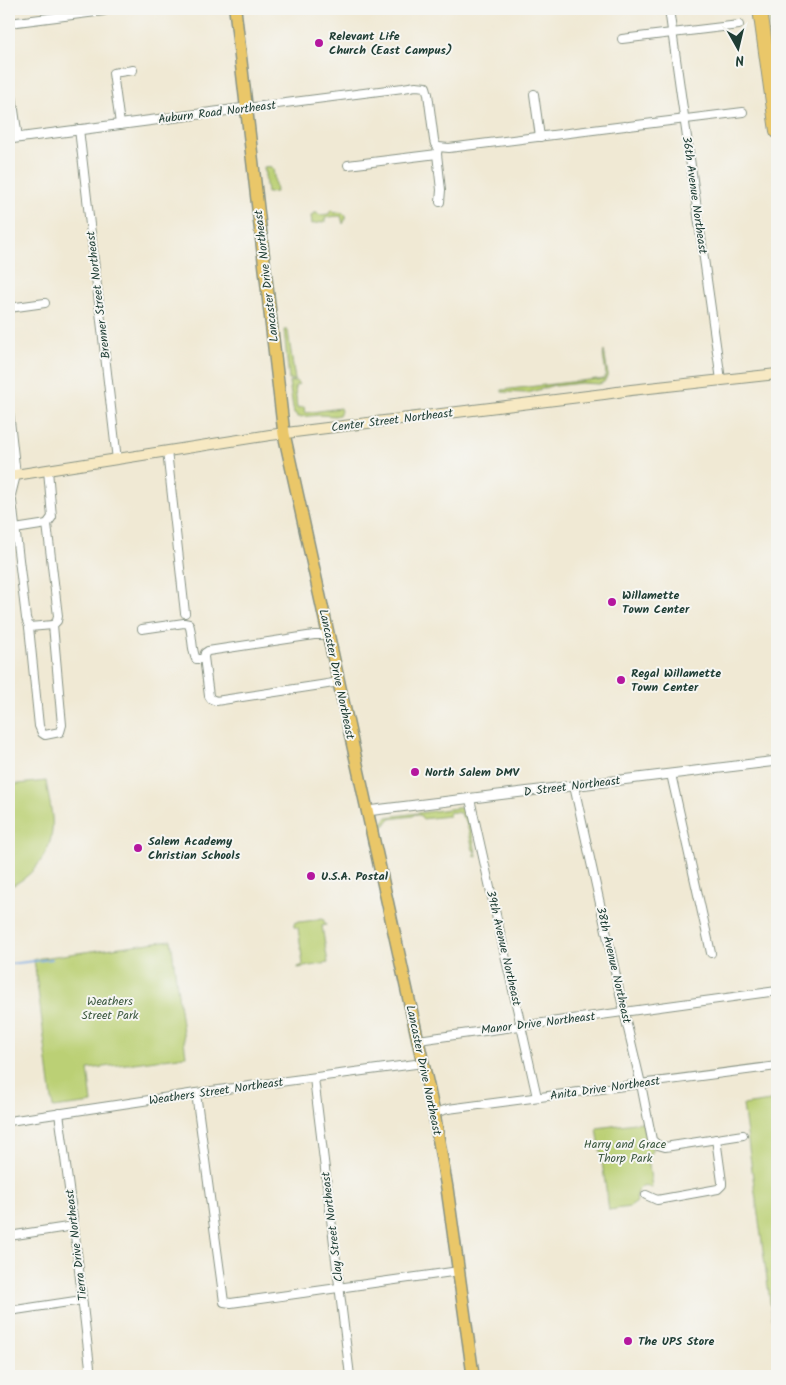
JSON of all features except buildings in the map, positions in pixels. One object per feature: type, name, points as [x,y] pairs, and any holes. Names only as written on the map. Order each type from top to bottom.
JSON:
[{"type":"highway","points":[[760,9],[777,131]]},
{"type":"main road","name":"Lancaster Drive Northeast","points":[[235,9],[284,434],[434,1113],[447,1188],[467,1335],[463,1348],[466,1376]]},
{"type":"main road","name":"Center Street Northeast","points":[[12,475],[284,434],[632,390],[777,374]]},
{"type":"main road","name":"Lancaster Drive Northeast","points":[[467,1335],[475,1346],[480,1376]]},
{"type":"main road","points":[[467,1335],[473,1374],[475,1376]]},
{"type":"street","name":"36th Avenue Northeast","points":[[669,9],[721,380]]},
{"type":"street","points":[[9,24],[104,12]]},
{"type":"street","points":[[622,39],[739,25]]},
{"type":"street","points":[[120,124],[113,73],[133,70]]},
{"type":"street","points":[[9,75],[13,138]]},
{"type":"street","name":"Auburn Road Northeast","points":[[13,138],[416,86],[426,87],[434,140],[438,150]]},
{"type":"street","points":[[534,94],[540,137]]},
{"type":"street","points":[[348,165],[449,148],[743,112]]},
{"type":"street","name":"Brenner Street Northeast","points":[[79,130],[117,460]]},
{"type":"street","points":[[438,150],[441,186],[440,202]]},
{"type":"street","points":[[9,308],[44,303]]},
{"type":"street","points":[[9,412],[15,529],[26,618],[29,627],[39,726],[45,735],[60,732],[62,725],[52,625]]},
{"type":"street","points":[[167,451],[185,613]]},
{"type":"street","points":[[29,627],[52,625],[57,621],[58,616],[47,524],[52,517],[48,470]]},
{"type":"street","points":[[15,529],[47,524]]},
{"type":"street","points":[[142,629],[184,623],[189,624],[196,659],[205,656]]},
{"type":"street","points":[[328,635],[314,635],[208,651],[205,656],[209,696],[211,699],[216,700],[226,699],[339,682]]},
{"type":"street","name":"D Street Northeast","points":[[367,811],[777,761]]},
{"type":"street","points":[[671,774],[711,953]]},
{"type":"street","name":"38th Avenue Northeast","points":[[574,786],[654,1143],[665,1147],[716,1139]]},
{"type":"street","name":"39th Avenue Northeast","points":[[470,799],[537,1097]]},
{"type":"street","name":"Manor Drive Northeast","points":[[418,1040],[777,991]]},
{"type":"street","name":"Weathers Street Northeast","points":[[9,1120],[423,1063]]},
{"type":"street","name":"Anita Drive Northeast","points":[[434,1113],[537,1097],[777,1066]]},
{"type":"street","name":"Clay Street Northeast","points":[[314,1078],[350,1376]]},
{"type":"street","points":[[196,1093],[224,1302],[231,1303],[459,1271]]},
{"type":"street","name":"Tierra Drive Northeast","points":[[60,1113],[91,1376]]},
{"type":"street","points":[[646,1196],[659,1199],[718,1189],[722,1182],[716,1139],[743,1135]]},
{"type":"street","points":[[9,1236],[74,1226]]},
{"type":"street","points":[[9,1311],[82,1300]]},
{"type":"green space","points":[[768,9],[776,9],[777,15],[777,73]]},
{"type":"green space","points":[[264,167],[273,168],[276,192],[267,193]]},
{"type":"green space","points":[[331,210],[334,213],[339,212],[346,215],[343,224],[341,216],[325,218],[325,222],[312,224],[311,216],[314,213],[320,215],[329,214]]},
{"type":"green space","points":[[284,330],[288,331],[295,380],[289,380]]},
{"type":"green space","points":[[604,351],[608,375],[604,382],[599,384],[554,385],[528,393],[502,392],[502,390],[604,379],[606,372],[603,358]]},
{"type":"green space","points":[[296,381],[299,384],[295,386],[297,408],[304,407],[305,413],[340,408],[339,415],[298,417],[294,414],[289,382]]},
{"type":"green space","points":[[46,781],[52,813],[48,849],[32,872],[9,887],[9,785]]},
{"type":"green space","points":[[463,808],[467,811],[477,857],[474,856],[475,851],[473,850],[467,824],[460,813],[450,812],[449,816],[422,819],[421,816],[415,814],[413,816],[389,819],[382,828],[382,823],[387,817]]},
{"type":"green space","points":[[323,919],[326,925],[322,926],[328,963],[298,968],[303,965],[298,928],[294,927],[294,923]]},
{"type":"green space","name":"Weathers Street Park","points":[[171,940],[186,1056],[88,1069],[92,1103],[53,1108],[34,959]]},
{"type":"green space","points":[[777,1100],[777,1352],[743,1105]]},
{"type":"green space","name":"Harry and Grace Thorp Park","points":[[642,1122],[646,1140],[653,1150],[648,1156],[652,1188],[640,1188],[636,1195],[637,1202],[630,1207],[609,1210],[597,1128]]},
{"type":"waterway","points":[[9,964],[52,959]]},
{"type":"place","name":"Relevant Life Church (East Campus)","points":[[319,43]]},
{"type":"place","name":"Willamette Town Center","points":[[612,602]]},
{"type":"place","name":"Regal Willamette Town Center","points":[[621,680]]},
{"type":"place","name":"North Salem DMV","points":[[415,772]]},
{"type":"place","name":"Salem Academy Christian Schools","points":[[138,848]]},
{"type":"place","name":"U.S.A. Postal","points":[[311,876]]},
{"type":"place","name":"The UPS Store","points":[[628,1341]]}]
